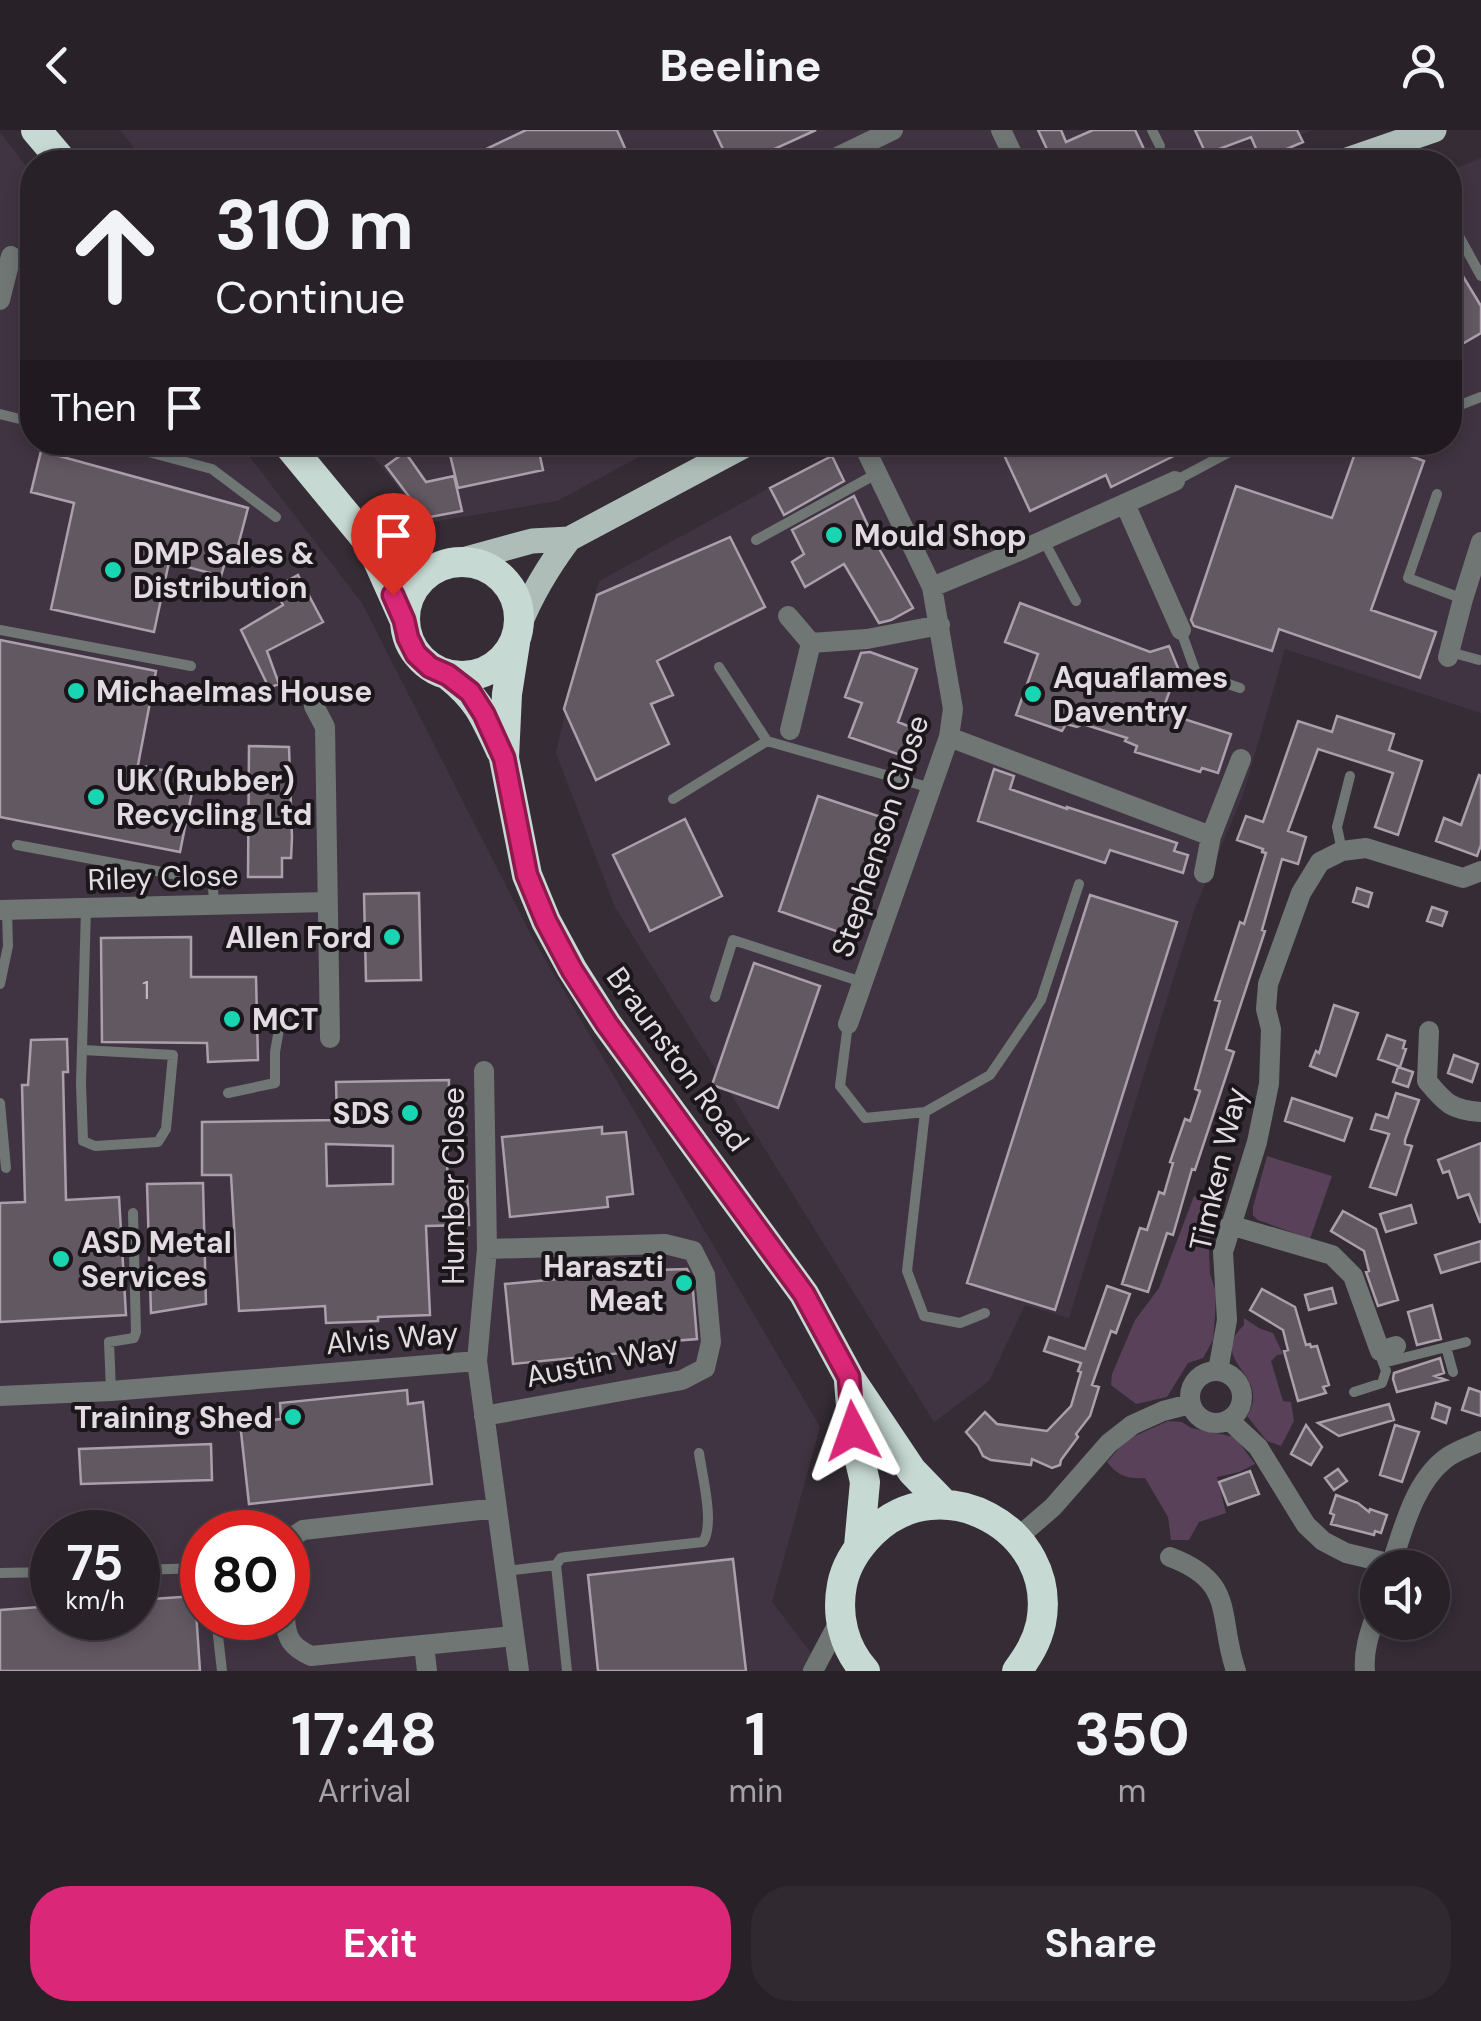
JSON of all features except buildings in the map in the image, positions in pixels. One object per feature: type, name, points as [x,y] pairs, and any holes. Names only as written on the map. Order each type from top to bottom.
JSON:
[{"type":"highway","points":[[36,130],[53,150]]},
{"type":"highway","points":[[297,455],[371,545],[416,654],[430,667],[448,675],[464,676],[480,674],[506,656],[517,634],[519,609],[502,578],[472,562],[406,562],[371,545]]},
{"type":"highway","points":[[404,620],[413,589],[423,577],[445,565]]},
{"type":"highway","name":"Braunston Road","points":[[517,634],[507,694],[504,758],[527,875],[546,921],[607,1024],[804,1294],[849,1377],[912,1471],[944,1504]]},
{"type":"highway","name":"Braunston Road","points":[[448,675],[470,692],[504,758]]},
{"type":"highway","name":"Braunston Road","points":[[849,1377],[853,1431],[865,1482],[859,1546]]},
{"type":"highway","points":[[865,1671],[848,1645],[840,1620],[842,1581],[849,1562],[882,1522],[912,1508],[944,1504],[971,1508],[996,1520],[1017,1538],[1033,1564],[1042,1592],[1041,1622],[1030,1664]]},
{"type":"main road","points":[[1376,150],[1434,130]]},
{"type":"main road","points":[[445,565],[532,541],[569,539],[727,455]]},
{"type":"main road","points":[[517,634],[543,574],[569,539]]},
{"type":"street","points":[[852,150],[893,130]]},
{"type":"street","points":[[0,300],[10,256]]},
{"type":"street","name":"Stephenson Close","points":[[848,1024],[949,737],[953,709],[932,587],[869,455]]},
{"type":"street","points":[[932,587],[1175,481]]},
{"type":"street","points":[[1125,504],[1180,630]]},
{"type":"street","points":[[1449,654],[1472,602],[1481,542]]},
{"type":"street","points":[[788,616],[811,643]]},
{"type":"street","points":[[811,643],[866,639],[940,625]]},
{"type":"street","points":[[790,730],[811,643]]},
{"type":"street","points":[[314,706],[325,726],[330,1038]]},
{"type":"street","points":[[949,737],[1212,836]]},
{"type":"street","points":[[1204,872],[1212,836],[1241,759]]},
{"type":"street","points":[[1342,851],[1366,848],[1463,878],[1481,872]]},
{"type":"street","name":"Timken Way","points":[[1218,1371],[1227,1320],[1223,1252],[1257,1142],[1270,1084],[1272,1028],[1266,1009],[1268,984],[1302,893],[1320,862],[1342,851]]},
{"type":"street","name":"Riley Close","points":[[3,910],[328,902]]},
{"type":"street","points":[[1428,1031],[1427,1082],[1456,1110],[1481,1112]]},
{"type":"street","name":"Humber Close","points":[[477,1361],[487,1250],[484,1071]]},
{"type":"street","points":[[1230,1225],[1332,1255],[1353,1276],[1386,1354]]},
{"type":"street","name":"Austin Way","points":[[484,1416],[682,1380],[705,1368],[711,1342],[705,1275],[693,1251],[665,1244],[487,1250]]},
{"type":"street","name":"Alvis Way","points":[[0,1396],[111,1392],[477,1361],[519,1671]]},
{"type":"street","points":[[1218,1371],[1234,1379],[1242,1392],[1240,1406],[1229,1420],[1213,1423],[1200,1418],[1190,1404],[1193,1384],[1207,1372],[1218,1371]]},
{"type":"street","points":[[1017,1538],[1052,1507],[1109,1443],[1132,1425],[1190,1404]]},
{"type":"street","points":[[1229,1420],[1258,1446],[1306,1525],[1323,1540],[1360,1557]]},
{"type":"street","points":[[1397,1550],[1427,1477],[1446,1458],[1481,1441]]},
{"type":"street","points":[[310,1529],[497,1508]]},
{"type":"street","points":[[1170,1557],[1203,1573],[1216,1588],[1226,1614],[1228,1646],[1236,1671]]},
{"type":"street","points":[[813,1671],[840,1620]]},
{"type":"street","points":[[289,1640],[296,1649],[312,1656],[514,1636]]},
{"type":"street","points":[[1364,1671],[1367,1640]]},
{"type":"street","points":[[424,1645],[427,1671]]},
{"type":"lane","points":[[1152,130],[1160,146]]},
{"type":"lane","points":[[1462,242],[1481,276]]},
{"type":"lane","points":[[162,455],[212,468],[276,517]]},
{"type":"lane","points":[[1175,481],[1224,455]]},
{"type":"lane","points":[[756,540],[878,473]]},
{"type":"lane","points":[[1437,494],[1408,578],[1472,602]]},
{"type":"lane","points":[[1044,540],[1076,601]]},
{"type":"lane","points":[[0,630],[190,666]]},
{"type":"lane","points":[[1180,630],[1196,673],[1240,688]]},
{"type":"lane","points":[[1449,654],[1479,660]]},
{"type":"lane","points":[[718,667],[767,741],[931,788]]},
{"type":"lane","points":[[673,799],[767,741]]},
{"type":"lane","points":[[1342,851],[1337,827],[1350,776]]},
{"type":"lane","points":[[17,845],[210,881],[214,905]]},
{"type":"lane","points":[[848,1024],[840,1086],[865,1118],[925,1112],[990,1074],[1041,1000],[1079,884]]},
{"type":"lane","points":[[82,1050],[173,1055],[166,1129],[158,1142],[96,1146],[83,1141],[82,1050],[86,909]]},
{"type":"lane","points":[[0,984],[8,946],[3,910]]},
{"type":"lane","points":[[714,997],[733,940],[863,982]]},
{"type":"lane","points":[[228,1094],[275,1084],[282,1012],[329,1008]]},
{"type":"lane","points":[[0,1103],[6,1168]]},
{"type":"lane","points":[[925,1112],[906,1270],[924,1316],[960,1323],[985,1313]]},
{"type":"lane","points":[[111,1392],[109,1342],[134,1338],[136,1332],[133,1214]]},
{"type":"lane","points":[[1354,1392],[1382,1383],[1386,1354],[1466,1342]]},
{"type":"lane","points":[[1446,1347],[1453,1372]]},
{"type":"lane","points":[[568,1671],[556,1565],[566,1557],[703,1542],[708,1522],[699,1452]]},
{"type":"lane","points":[[506,1571],[556,1565]]},
{"type":"lane","points":[[0,1573],[30,1572]]},
{"type":"lane","points":[[218,1640],[222,1671]]},
{"type":"shaded area","points":[[120,130],[1313,130],[1260,150],[136,150]]},
{"type":"shaded area","points":[[0,132],[20,158],[20,455],[248,455],[362,603],[531,935],[820,1427],[772,1602],[825,1671],[0,1671]]},
{"type":"shaded area","points":[[1481,158],[1481,713],[1285,649],[1243,795],[1195,908],[1069,1318],[1025,1305],[989,1381],[934,1422],[615,907],[556,753],[599,581],[830,455],[1462,455],[1462,166]]},
{"type":"shaded area","points":[[372,455],[643,455],[557,501],[426,523]]},
{"type":"shaded area","points":[[1267,1156],[1332,1176],[1310,1239],[1253,1215]]},
{"type":"shaded area","points":[[1194,1196],[1213,1204],[1209,1250],[1216,1292],[1213,1340],[1203,1358],[1188,1363],[1167,1397],[1136,1404],[1111,1385],[1112,1374],[1135,1320],[1159,1288]]},
{"type":"shaded area","points":[[1244,1318],[1273,1333],[1283,1354],[1271,1361],[1283,1401],[1291,1402],[1294,1421],[1281,1446],[1267,1441],[1247,1416],[1253,1401],[1252,1389],[1232,1349]]},
{"type":"shaded area","points":[[1168,1421],[1235,1437],[1255,1464],[1217,1477],[1226,1513],[1199,1522],[1189,1540],[1171,1540],[1168,1517],[1145,1478],[1123,1476],[1107,1462],[1126,1440]]},
{"type":"place","name":"Mould Shop","points":[[834,535]]},
{"type":"place","name":"DMP Sales & Distribution","points":[[113,570]]},
{"type":"place","name":"Michaelmas House","points":[[76,691]]},
{"type":"place","name":"Aquaflames Daventry","points":[[1033,694]]},
{"type":"place","name":"UK (Rubber) Recycling Ltd","points":[[96,797]]},
{"type":"place","name":"Allen Ford","points":[[392,937]]},
{"type":"place","name":"MCT","points":[[232,1019]]},
{"type":"place","name":"SDS","points":[[410,1113]]},
{"type":"place","name":"ASD Metal Services","points":[[61,1259]]},
{"type":"place","name":"Haraszti Meat","points":[[684,1283]]},
{"type":"place","name":"Training Shed","points":[[293,1417]]},
{"type":"route","points":[[393,595],[416,654],[470,692],[484,714],[504,758],[527,875],[572,970],[804,1294],[849,1377],[853,1431]]}]
